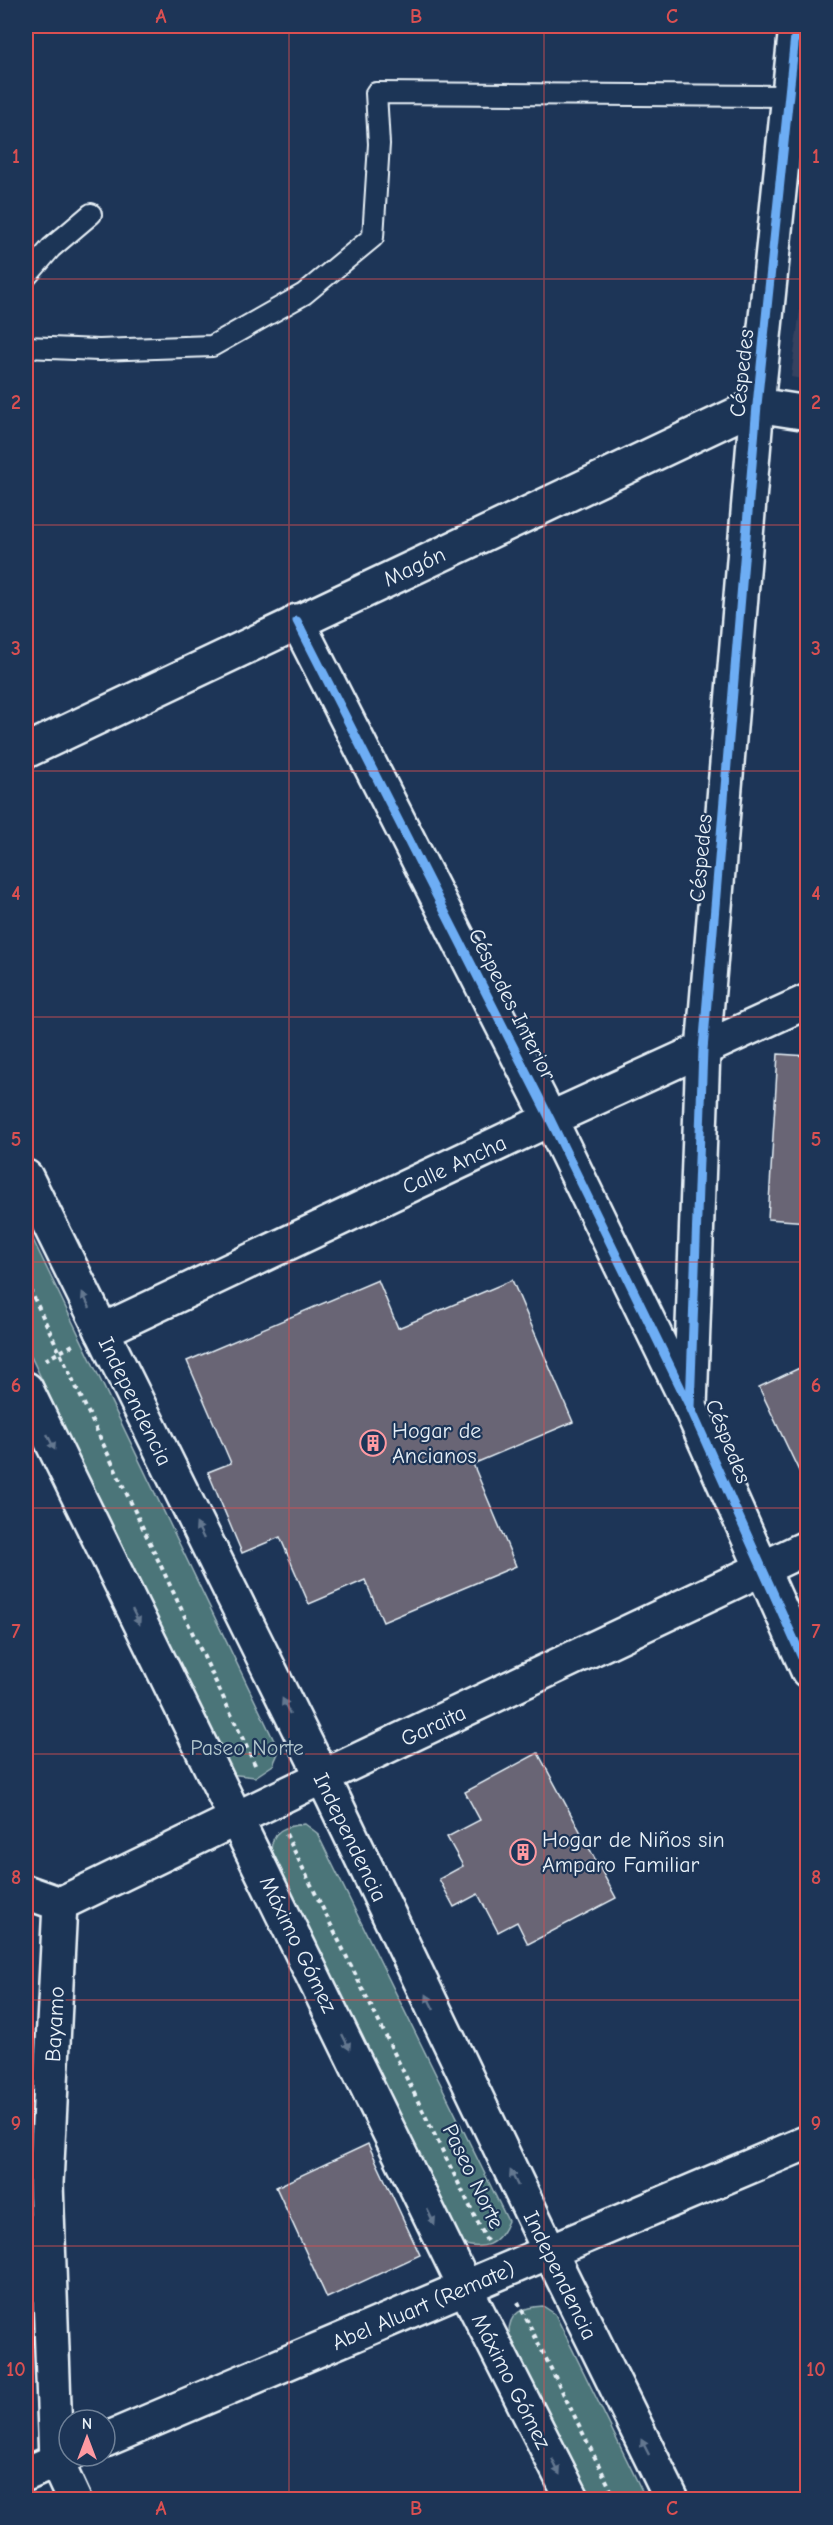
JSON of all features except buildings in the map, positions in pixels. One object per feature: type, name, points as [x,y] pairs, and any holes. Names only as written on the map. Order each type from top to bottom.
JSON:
[{"type":"street","name":"Céspedes","points":[[796,26],[757,405],[703,1050],[690,1407],[807,1671]]},
{"type":"street","points":[[757,405],[807,413]]},
{"type":"street","name":"Magón","points":[[26,752],[297,621],[757,405]]},
{"type":"street","name":"Céspedes Interior","points":[[297,621],[550,1119],[690,1407]]},
{"type":"street","name":"Calle Ancha","points":[[102,1331],[550,1119],[807,1001]]},
{"type":"street","name":"Independencia","points":[[26,1177],[672,2499]]},
{"type":"street","name":"Máximo Gómez","points":[[26,1389],[465,2287],[573,2499]]},
{"type":"street","name":"Garaita","points":[[60,1904],[321,1777],[807,1547]]},
{"type":"street","points":[[26,1892],[60,1904]]},
{"type":"street","name":"Bayamo","points":[[59,2408],[46,2183],[60,1904]]},
{"type":"street","name":"Abel Aluart (Remate)","points":[[117,2435],[807,2142]]},
{"type":"street","points":[[26,2474],[57,2460]]},
{"type":"street","name":"Bayamo","points":[[65,2468],[74,2499]]},
{"type":"lane","points":[[26,347],[99,350],[212,346],[304,294],[372,237],[379,144],[376,93],[788,96]]},
{"type":"lane","points":[[26,277],[51,248],[91,214]]},
{"type":"path","points":[[43,1361],[102,1331]]},
{"type":"shaded area","points":[[807,257],[807,380],[791,377]]},
{"type":"green space","name":"Paseo Norte","points":[[26,1225],[279,1751],[273,1765],[255,1777],[229,1774],[26,1346]]},
{"type":"green space","name":"Paseo Norte","points":[[305,1824],[317,1833],[508,2221],[499,2236],[489,2244],[475,2246],[458,2243],[271,1852],[276,1834],[285,1828]]},
{"type":"green space","points":[[543,2306],[555,2314],[646,2499],[588,2499],[509,2334],[511,2320],[518,2312]]},
{"type":"cycle path","points":[[796,26],[757,405],[703,1050],[690,1407],[808,1671]]},
{"type":"cycle path","points":[[297,621],[550,1119],[689,1405]]},
{"type":"place","name":"Hogar de Ancianos","points":[[373,1443]]},
{"type":"place","name":"Hogar de Niños sin Amparo Familiar","points":[[523,1852]]}]
